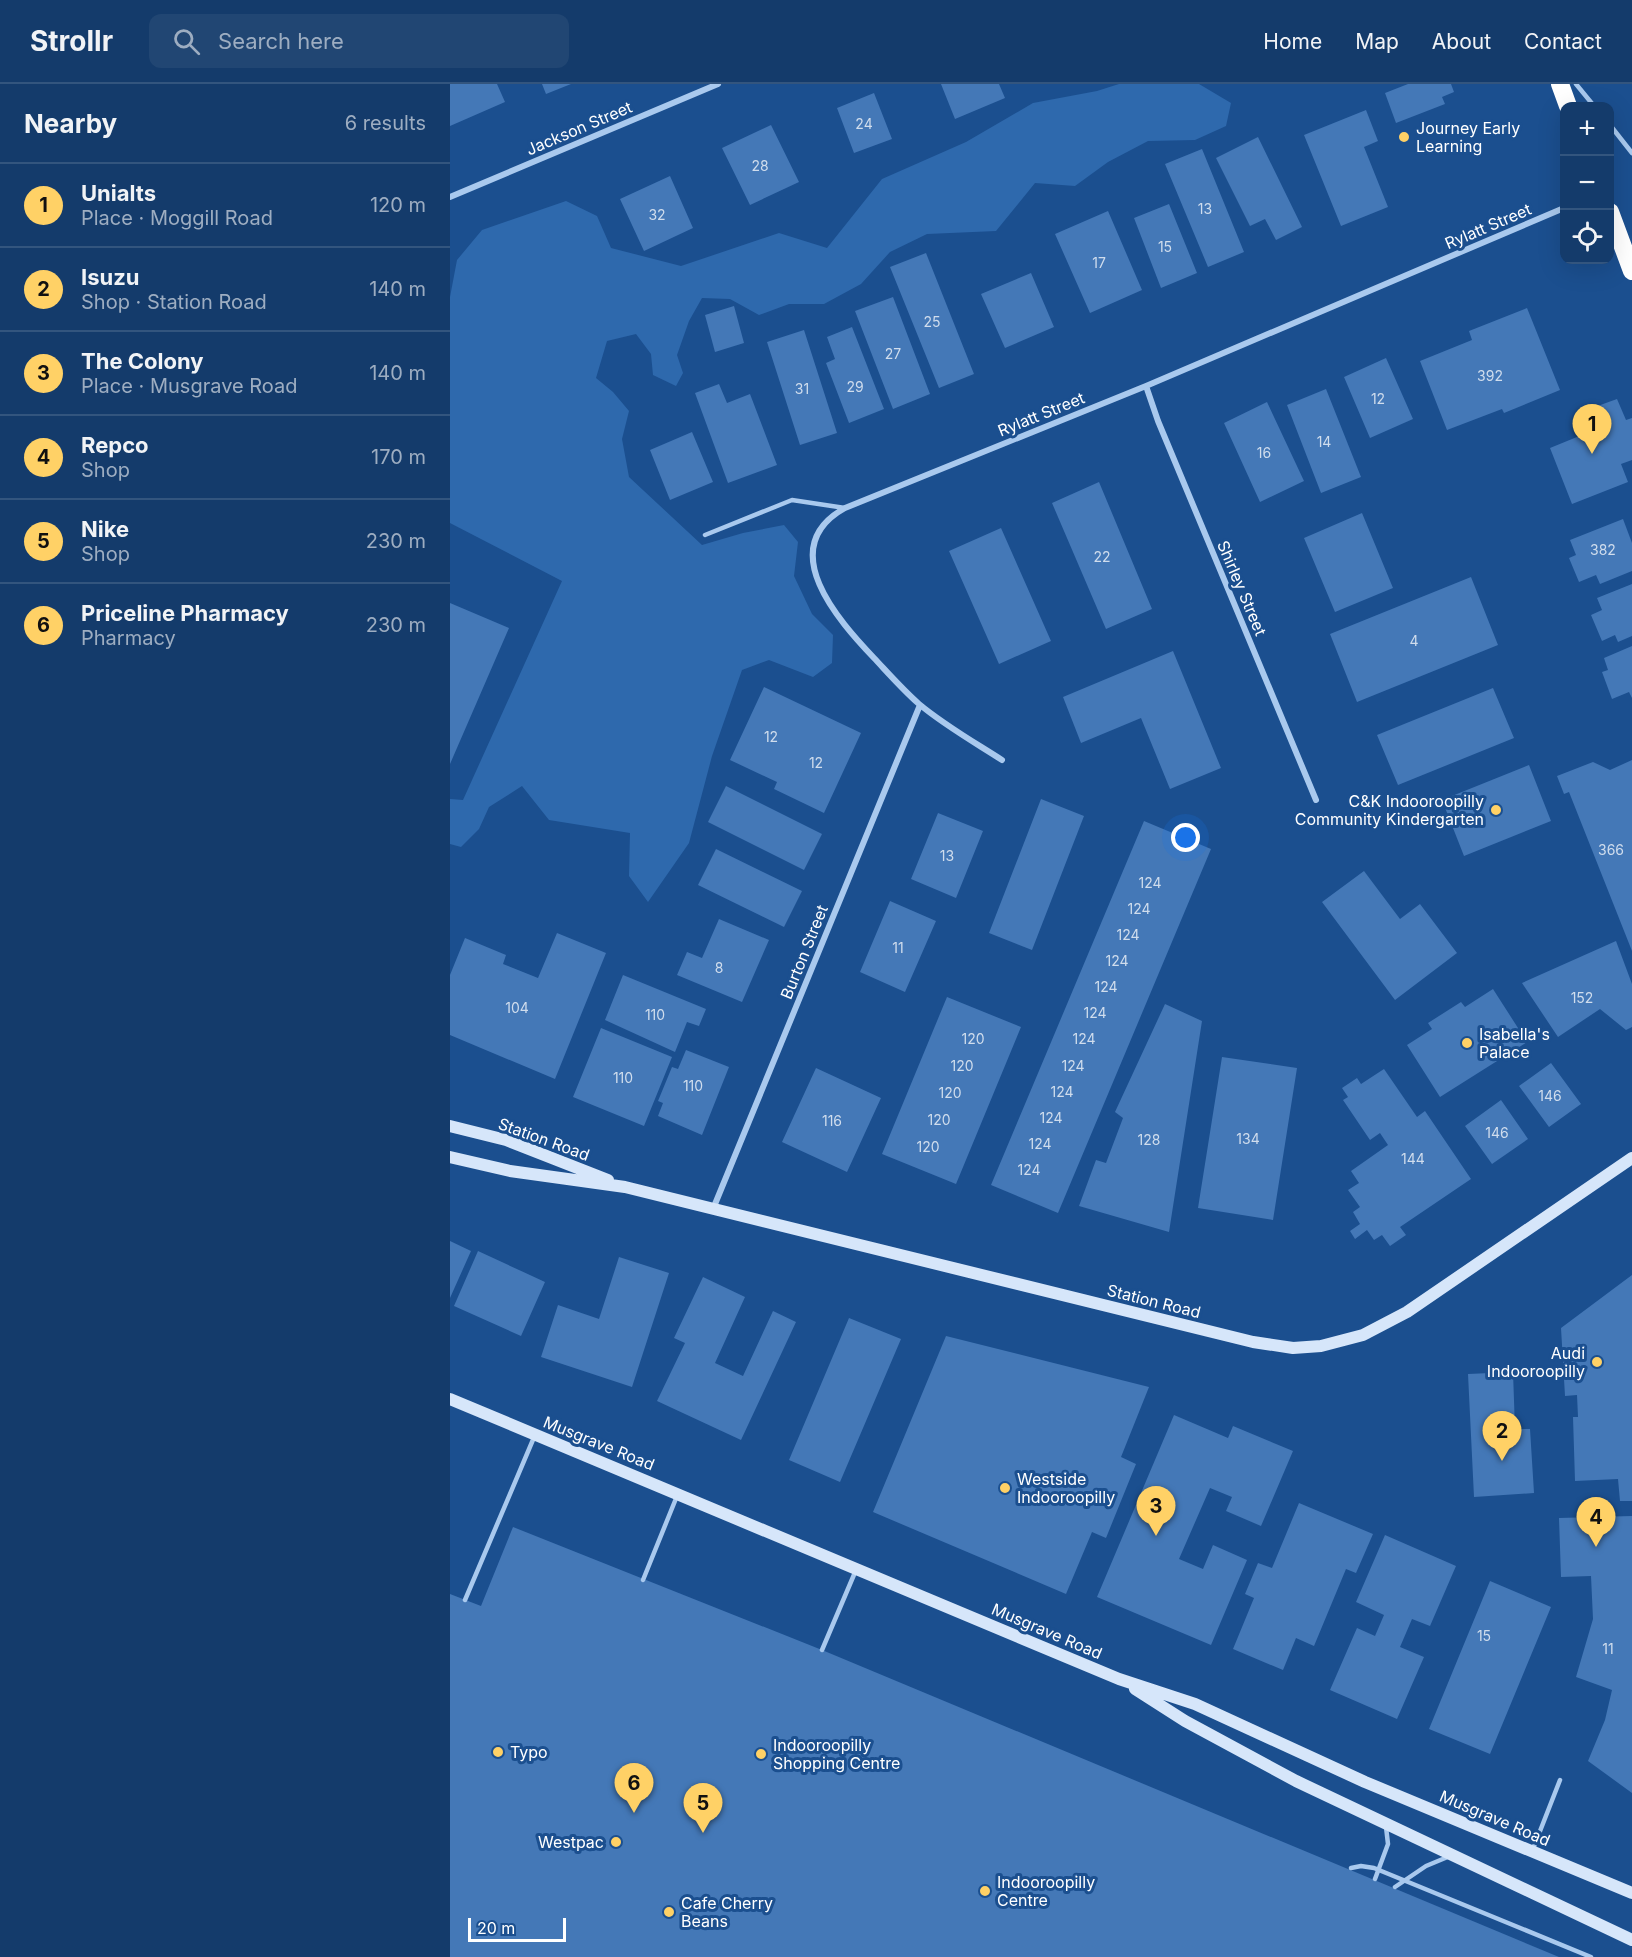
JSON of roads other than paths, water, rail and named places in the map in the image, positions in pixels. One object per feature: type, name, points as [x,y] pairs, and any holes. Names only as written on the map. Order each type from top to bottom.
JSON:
[{"type":"highway","points":[[1560,84],[1567,102]]},
{"type":"highway","points":[[1614,223],[1632,271]]},
{"type":"street","name":"Jackson Street","points":[[450,197],[718,84]]},
{"type":"street","name":"Rylatt Street","points":[[1002,760],[920,705],[841,622],[819,586],[815,558],[819,533],[834,516],[845,508],[1146,386],[1560,210]]},
{"type":"street","name":"Shirley Street","points":[[1146,386],[1158,421],[1316,800]]},
{"type":"street","name":"Burton Street","points":[[714,1209],[920,705]]},
{"type":"street","name":"Station Road","points":[[450,1126],[506,1140],[626,1187]]},
{"type":"street","name":"Station Road","points":[[450,1157],[510,1171],[626,1187],[1230,1336],[1293,1348],[1321,1346],[1363,1335],[1407,1312],[1632,1158]]},
{"type":"street","name":"Musgrave Road","points":[[450,1399],[1119,1679],[1195,1704],[1365,1782],[1632,1893]]},
{"type":"street","points":[[1119,1679],[1185,1721],[1296,1781],[1632,1940]]},
{"type":"lane","points":[[1576,84],[1591,102]]},
{"type":"lane","points":[[1614,130],[1632,153]]},
{"type":"lane","points":[[705,535],[792,500],[845,508]]},
{"type":"lane","points":[[465,1600],[534,1435]]},
{"type":"lane","points":[[643,1580],[678,1494]]},
{"type":"lane","points":[[822,1650],[856,1570]]},
{"type":"lane","points":[[1532,1852],[1560,1780]]},
{"type":"lane","points":[[1375,1879],[1388,1844],[1384,1824]]},
{"type":"lane","points":[[1395,1887],[1433,1863],[1455,1855]]},
{"type":"lane","points":[[1351,1868],[1365,1866],[1374,1868],[1591,1957]]},
{"type":"place","name":"Journey Early Learning","points":[[1404,137]]},
{"type":"place","name":"Unialts","points":[[1592,454]]},
{"type":"place","name":"C&K Indooroopilly Community Kindergarten","points":[[1496,810]]},
{"type":"place","name":"Isabella's Palace","points":[[1467,1043]]},
{"type":"place","name":"Audi Indooroopilly","points":[[1597,1362]]},
{"type":"place","name":"Isuzu","points":[[1502,1461]]},
{"type":"place","name":"Westside Indooroopilly","points":[[1005,1488]]},
{"type":"place","name":"The Colony","points":[[1156,1536]]},
{"type":"place","name":"Repco","points":[[1596,1547]]},
{"type":"place","name":"Typo","points":[[498,1752]]},
{"type":"place","name":"Indooroopilly Shopping Centre","points":[[761,1754]]},
{"type":"place","name":"Priceline Pharmacy","points":[[634,1813]]},
{"type":"place","name":"Nike","points":[[703,1833]]},
{"type":"place","name":"Westpac","points":[[616,1842]]},
{"type":"place","name":"Indooroopilly Centre","points":[[985,1891]]},
{"type":"place","name":"Cafe Cherry Beans","points":[[669,1912]]}]
